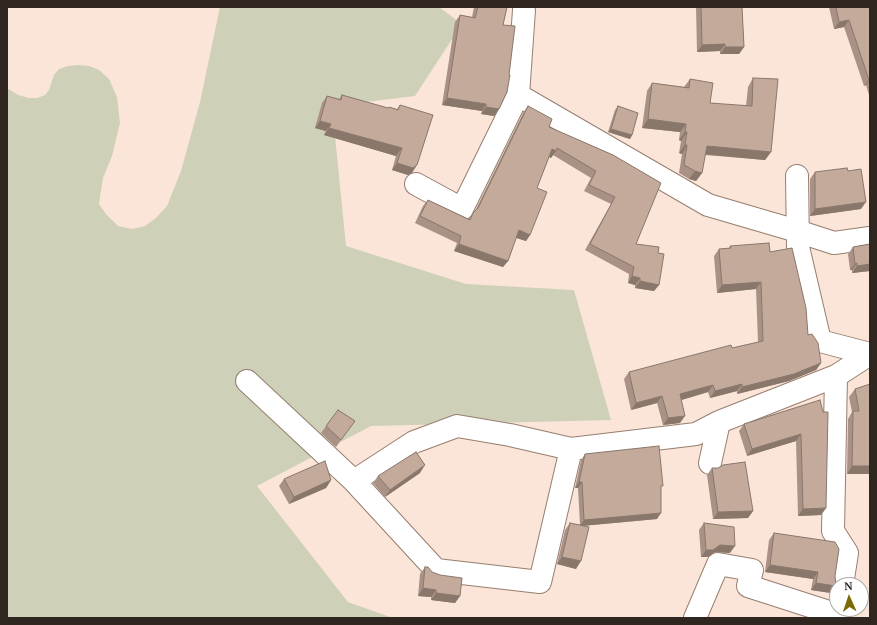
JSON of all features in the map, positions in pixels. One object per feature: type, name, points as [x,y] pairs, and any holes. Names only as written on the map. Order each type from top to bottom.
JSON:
[{"type":"street","points":[[416,184],[462,209],[518,95],[521,8]]},
{"type":"street","points":[[518,95],[708,205],[834,243],[870,238]]},
{"type":"street","points":[[797,176],[798,247],[820,341],[870,354]]},
{"type":"street","points":[[354,481],[414,442],[458,426],[510,435],[571,449],[696,434],[719,422],[836,376],[870,354]]},
{"type":"street","points":[[836,376],[833,531],[847,553],[843,577]]},
{"type":"street","points":[[247,381],[354,481],[436,570],[540,582],[571,449]]},
{"type":"street","points":[[710,463],[719,422]]},
{"type":"street","points":[[695,618],[718,564],[752,570],[748,586],[829,612]]},
{"type":"green space","points":[[220,7],[439,7],[462,24],[415,96],[332,106],[346,246],[466,284],[574,290],[611,420],[371,426],[257,486],[348,602],[393,618],[7,618],[7,88],[18,95],[29,98],[37,98],[45,95],[49,90],[54,75],[59,69],[78,65],[89,66],[99,70],[109,79],[117,97],[120,123],[112,156],[103,178],[99,204],[106,214],[118,226],[132,229],[145,226],[156,218],[167,206],[181,171],[200,102]]},
{"type":"building","points":[[478,7],[507,7],[503,25],[515,26],[507,92],[499,109],[486,107],[486,104],[447,98],[460,15],[475,18]]},
{"type":"building","points":[[701,7],[742,7],[744,47],[725,47],[725,44],[702,45]]},
{"type":"building","points":[[836,7],[870,7],[869,80],[849,20],[839,22]]},
{"type":"building","points":[[753,78],[778,79],[771,152],[707,146],[702,173],[684,165],[687,145],[685,145],[687,132],[685,132],[686,124],[648,119],[652,83],[689,88],[690,79],[713,83],[710,103],[752,106]]},
{"type":"building","points":[[342,95],[388,108],[398,110],[400,105],[433,115],[417,165],[413,168],[397,163],[402,148],[329,128],[331,124],[320,121],[327,96],[341,100]]},
{"type":"building","points":[[528,106],[552,119],[549,127],[613,155],[661,183],[636,244],[659,247],[658,253],[664,254],[659,285],[640,281],[640,278],[632,276],[634,267],[590,244],[615,197],[589,185],[596,171],[557,148],[556,151],[552,149],[537,188],[547,192],[530,235],[519,230],[508,261],[459,244],[461,236],[420,216],[428,200],[470,220],[473,213],[478,208]]},
{"type":"building","points":[[618,106],[638,113],[632,135],[611,129]]},
{"type":"building","points":[[847,168],[848,171],[861,169],[866,202],[815,209],[815,172]]},
{"type":"building","points":[[769,243],[770,252],[792,248],[806,308],[808,335],[812,334],[818,343],[821,363],[794,374],[742,387],[742,384],[715,391],[713,385],[680,394],[685,416],[668,418],[662,396],[636,403],[629,372],[731,345],[732,348],[763,341],[761,282],[722,285],[719,249],[731,248],[730,246]]},
{"type":"building","points":[[870,244],[870,264],[857,266],[857,263],[855,264],[853,247]]},
{"type":"building","points":[[870,384],[870,466],[852,466],[853,411],[859,411],[855,389]]},
{"type":"building","points":[[820,400],[823,412],[828,412],[826,508],[803,509],[801,434],[752,449],[744,424]]},
{"type":"building","points":[[338,410],[355,421],[341,440],[326,426]]},
{"type":"building","points":[[659,446],[663,486],[661,486],[661,513],[584,520],[582,482],[579,482],[585,454]]},
{"type":"building","points":[[416,452],[425,465],[390,490],[378,476]]},
{"type":"building","points":[[325,461],[331,480],[294,497],[284,479]]},
{"type":"building","points":[[745,462],[753,511],[718,512],[712,468]]},
{"type":"building","points":[[570,523],[589,527],[581,561],[562,557]]},
{"type":"building","points":[[704,523],[734,527],[735,546],[720,545],[713,550],[706,550]]},
{"type":"building","points":[[774,533],[835,542],[839,549],[835,577],[829,577],[829,585],[816,583],[818,572],[770,565]]},
{"type":"building","points":[[425,567],[428,567],[432,572],[440,575],[462,578],[460,596],[436,593],[436,590],[423,588]]}]
